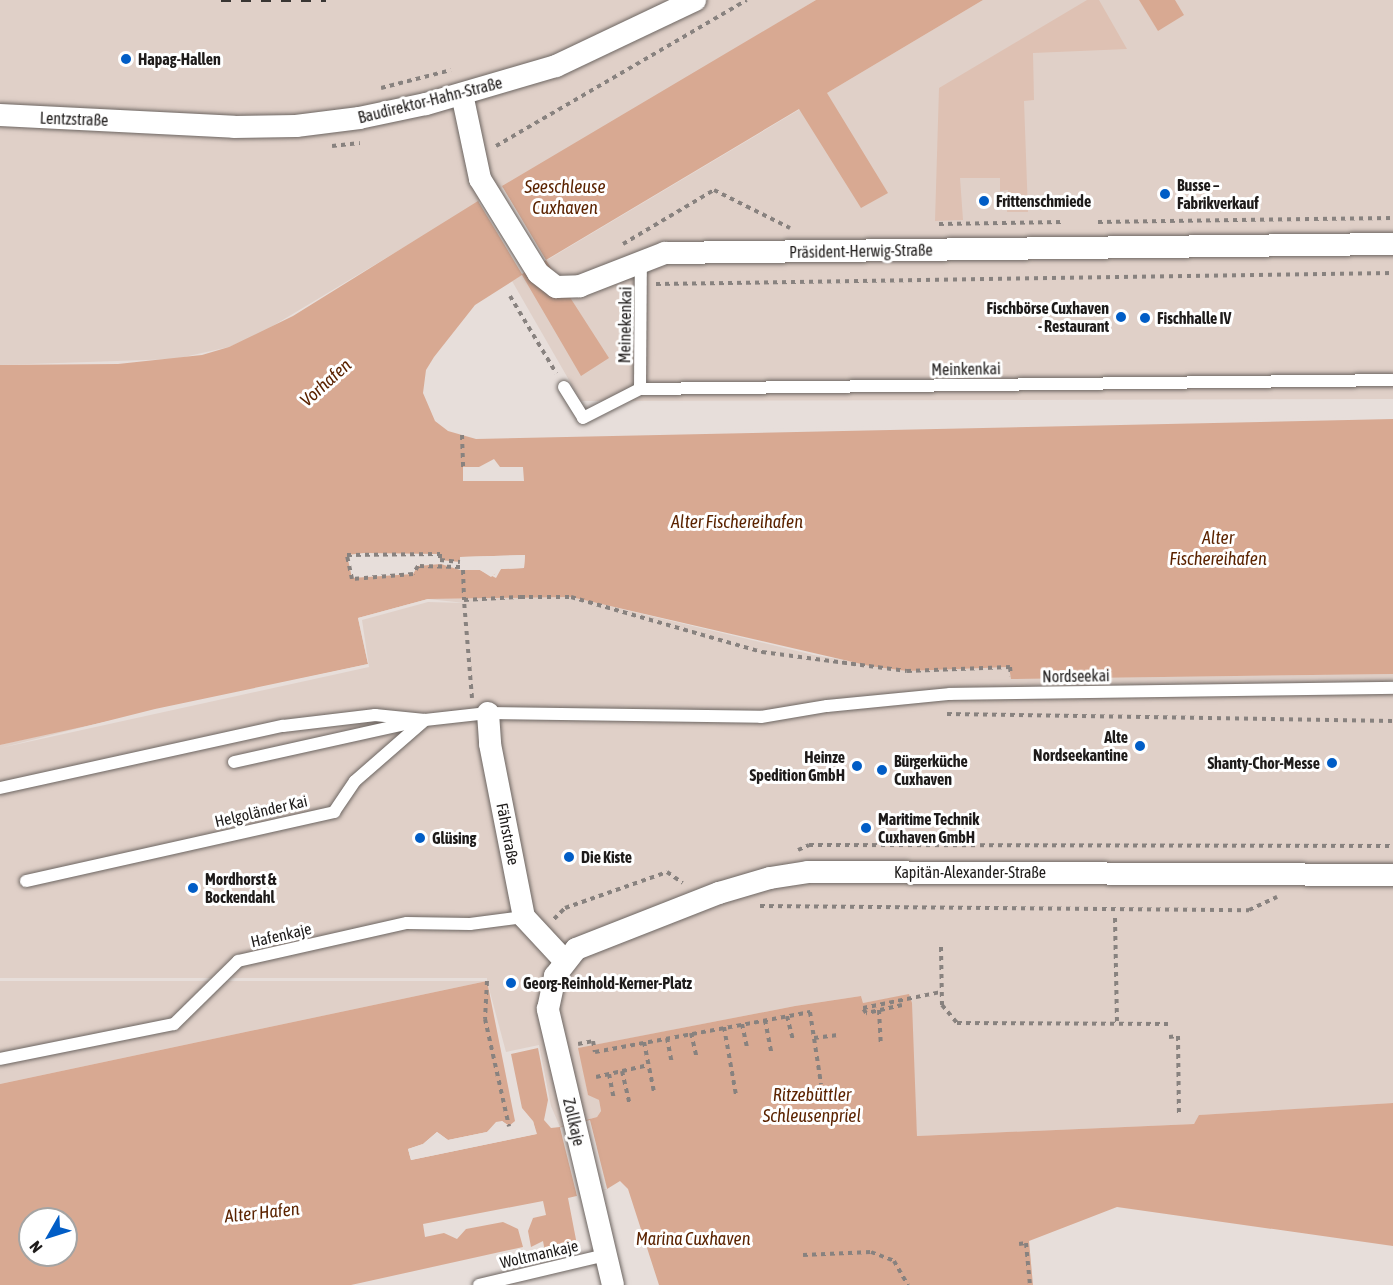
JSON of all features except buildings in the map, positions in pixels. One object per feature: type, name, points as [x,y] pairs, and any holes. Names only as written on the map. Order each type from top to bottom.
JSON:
[{"type":"street","name":"Baudirektor-Hahn-Straße","points":[[148,122],[234,127],[296,126],[359,118],[462,94],[556,66],[695,0]]},
{"type":"street","name":"Präsident-Herwig-Straße","points":[[462,94],[480,179],[538,273],[546,282],[569,288],[642,273],[665,253],[1393,244]]},
{"type":"street","name":"Lentzstraße","points":[[0,115],[148,122]]},
{"type":"street","name":"Fährstraße","points":[[477,714],[490,744],[524,917]]},
{"type":"street","name":"Kapitän-Alexander-Straße","points":[[564,960],[576,949],[594,939],[719,893],[770,878],[808,872],[1393,875]]},
{"type":"street","points":[[524,917],[564,960]]},
{"type":"street","name":"Zollkaje","points":[[564,960],[551,988],[548,1009],[613,1285]]},
{"type":"lane","name":"Meinekenkai","points":[[640,388],[642,273]]},
{"type":"lane","name":"Meinkenkai","points":[[564,387],[583,418],[640,388],[1393,380]]},
{"type":"lane","name":"Nordseekai","points":[[477,714],[761,717],[827,706],[950,694],[1393,688]]},
{"type":"lane","points":[[234,762],[426,720],[477,714]]},
{"type":"lane","points":[[0,788],[294,724],[375,715],[426,720]]},
{"type":"lane","name":"Helgoländer Kai","points":[[26,881],[334,812],[355,781],[426,720]]},
{"type":"lane","name":"Hafenkaje","points":[[0,1059],[174,1024],[238,961],[407,923],[470,924],[524,917]]},
{"type":"lane","name":"Woltmankaje","points":[[479,1285],[606,1255]]},
{"type":"path","points":[[492,149],[747,0]]},
{"type":"path","points":[[374,90],[451,70]]},
{"type":"path","points":[[321,145],[341,147],[371,140]]},
{"type":"path","points":[[612,250],[714,190],[795,229]]},
{"type":"path","points":[[1098,222],[1393,218]]},
{"type":"path","points":[[939,225],[1062,222]]},
{"type":"path","points":[[642,273],[1393,273]]},
{"type":"path","points":[[510,296],[564,387]]},
{"type":"path","points":[[462,435],[463,467]]},
{"type":"path","points":[[460,562],[440,560],[440,554],[346,555],[352,579],[413,574],[418,566],[461,569],[464,600]]},
{"type":"path","points":[[749,907],[1249,909],[1282,896]]},
{"type":"path","points":[[1115,918],[1117,1024]]},
{"type":"path","points":[[941,947],[942,1005],[957,1023],[965,1026],[1168,1024]]},
{"type":"path","points":[[487,981],[486,1019],[509,1126]]},
{"type":"path","points":[[902,1005],[866,1013],[863,1008],[941,992]]},
{"type":"path","points":[[879,1011],[881,1046]]},
{"type":"path","points":[[594,1045],[596,1052],[810,1012],[821,1084]]},
{"type":"path","points":[[787,1016],[793,1040]]},
{"type":"path","points":[[765,1020],[771,1051]]},
{"type":"path","points":[[742,1024],[747,1048]]},
{"type":"path","points":[[724,1027],[736,1095]]},
{"type":"path","points":[[691,1033],[697,1058]]},
{"type":"path","points":[[814,1038],[838,1035]]},
{"type":"path","points":[[1169,1037],[1178,1036],[1179,1117]]},
{"type":"path","points":[[667,1038],[672,1065]]},
{"type":"path","points":[[644,1042],[654,1092]]},
{"type":"path","points":[[596,1077],[649,1065]]},
{"type":"path","points":[[622,1071],[629,1102]]},
{"type":"path","points":[[609,1074],[614,1099]]},
{"type":"path","points":[[1019,1244],[1026,1243],[1030,1285]]},
{"type":"path","points":[[803,1255],[871,1252],[894,1261],[908,1285]]},
{"type":"shaded area","points":[[0,0],[816,0],[261,333],[229,347],[175,359],[0,365]]},
{"type":"shaded area","points":[[983,0],[1393,0],[1393,399],[581,401],[512,281]]},
{"type":"shaded area","points":[[1087,0],[1099,0],[1127,49],[1033,53],[1034,100],[1024,101],[1028,212],[1007,212],[1008,190],[1000,191],[1000,178],[960,178],[963,220],[935,221],[939,88]]},
{"type":"shaded area","points":[[571,597],[814,655],[907,671],[1010,667],[1011,679],[1393,674],[1393,1103],[1200,1115],[1194,1124],[917,1136],[908,995],[863,1003],[861,996],[795,1006],[579,1048],[588,1094],[599,1100],[601,1111],[597,1117],[560,1127],[551,1106],[539,1045],[506,1052],[487,981],[0,1084],[0,745],[155,709],[358,618],[428,599]]},
{"type":"water","name":"Seeschleuse Cuxhaven","points":[[816,0],[983,0],[827,93],[888,193],[861,208],[799,109],[546,260],[502,186]]},
{"type":"water","points":[[1139,0],[1175,0],[1184,15],[1158,31]]},
{"type":"water","points":[[478,201],[522,274],[546,260],[609,358],[581,376],[522,275],[475,305],[426,370],[423,393],[435,421],[448,431],[476,439],[1393,419],[1393,674],[1011,679],[1009,667],[907,671],[870,666],[571,597],[428,599],[358,618],[368,664],[0,745],[0,365],[118,364],[202,355],[229,347],[293,316]],"holes":[[[364,553],[439,554],[440,560],[460,562],[460,557],[525,555],[524,568],[501,569],[491,577],[480,570],[460,570],[441,564],[418,566],[413,574],[352,578],[347,555]]]},
{"type":"water","points":[[487,981],[515,1121],[509,1126],[502,1121],[496,1122],[487,1132],[448,1140],[437,1132],[423,1144],[408,1149],[411,1160],[536,1134],[533,1121],[522,1108],[511,1054],[538,1048],[548,1100],[544,1120],[551,1128],[560,1127],[597,1117],[601,1111],[599,1100],[588,1095],[578,1048],[795,1006],[861,996],[863,1003],[909,994],[912,1003],[917,1136],[1194,1124],[1199,1115],[1393,1103],[1393,1246],[1117,1207],[1029,1241],[1033,1285],[659,1285],[628,1189],[620,1181],[607,1189],[568,1198],[578,1250],[546,1257],[543,1241],[531,1247],[528,1231],[533,1218],[546,1215],[543,1201],[423,1224],[425,1237],[444,1233],[457,1239],[466,1229],[503,1222],[518,1229],[523,1247],[351,1285],[0,1285],[0,1084]]},
{"type":"pier","points":[[1393,416],[570,436],[569,434],[570,433]]},
{"type":"pier","points":[[494,459],[500,467],[523,467],[524,481],[463,481],[463,467],[479,467]]},
{"type":"pier","points":[[525,555],[524,568],[501,569],[496,578],[480,570],[460,570],[460,565],[460,557]],"holes":[[[522,558],[522,565],[500,566],[494,575],[481,567],[460,565],[463,560]]]},
{"type":"pier","points":[[428,599],[465,603],[428,602],[362,620],[369,667],[0,748],[155,709],[368,664],[358,618]]},
{"type":"pier","points":[[0,978],[487,978],[487,981],[0,981]]},
{"type":"pier","points":[[590,1120],[607,1189],[577,1196],[560,1127]]},
{"type":"pier","points":[[502,1121],[509,1126],[515,1125],[509,1129],[497,1125],[488,1135],[448,1143],[437,1136],[412,1151],[413,1157],[533,1132],[530,1122],[533,1121],[537,1134],[411,1160],[408,1149],[423,1144],[437,1132],[448,1140],[487,1132]]},
{"type":"railway","points":[[221,0],[326,0]]},
{"type":"place","name":"Hapag-Hallen","points":[[126,59]]},
{"type":"place","name":"Busse – Fabrikverkauf","points":[[1165,194]]},
{"type":"place","name":"Frittenschmiede","points":[[984,201]]},
{"type":"place","name":"Fischbörse Cuxhaven - Restaurant","points":[[1121,317]]},
{"type":"place","name":"Fischhalle IV","points":[[1145,318]]},
{"type":"place","name":"Alte Nordseekantine","points":[[1140,746]]},
{"type":"place","name":"Shanty-Chor-Messe","points":[[1332,763]]},
{"type":"place","name":"Heinze Spedition GmbH","points":[[857,766]]},
{"type":"place","name":"Bürgerküche Cuxhaven","points":[[882,770]]},
{"type":"place","name":"Maritime Technik Cuxhaven GmbH","points":[[866,828]]},
{"type":"place","name":"Glüsing","points":[[420,838]]},
{"type":"place","name":"Die Kiste","points":[[569,857]]},
{"type":"place","name":"Mordhorst & Bockendahl","points":[[193,888]]},
{"type":"place","name":"Georg-Reinhold-Kerner-Platz","points":[[511,983]]},
{"type":"water label","name":"Vorhafen","points":[[326,383]]},
{"type":"water label","name":"Alter Fischereihafen","points":[[737,522]]},
{"type":"water label","name":"Alter Fischereihafen","points":[[1218,549]]},
{"type":"water label","name":"Ritzebüttler Schleusenpriel","points":[[812,1106]]},
{"type":"water label","name":"Alter Hafen","points":[[262,1213]]},
{"type":"water label","name":"Marina Cuxhaven","points":[[693,1239]]}]
